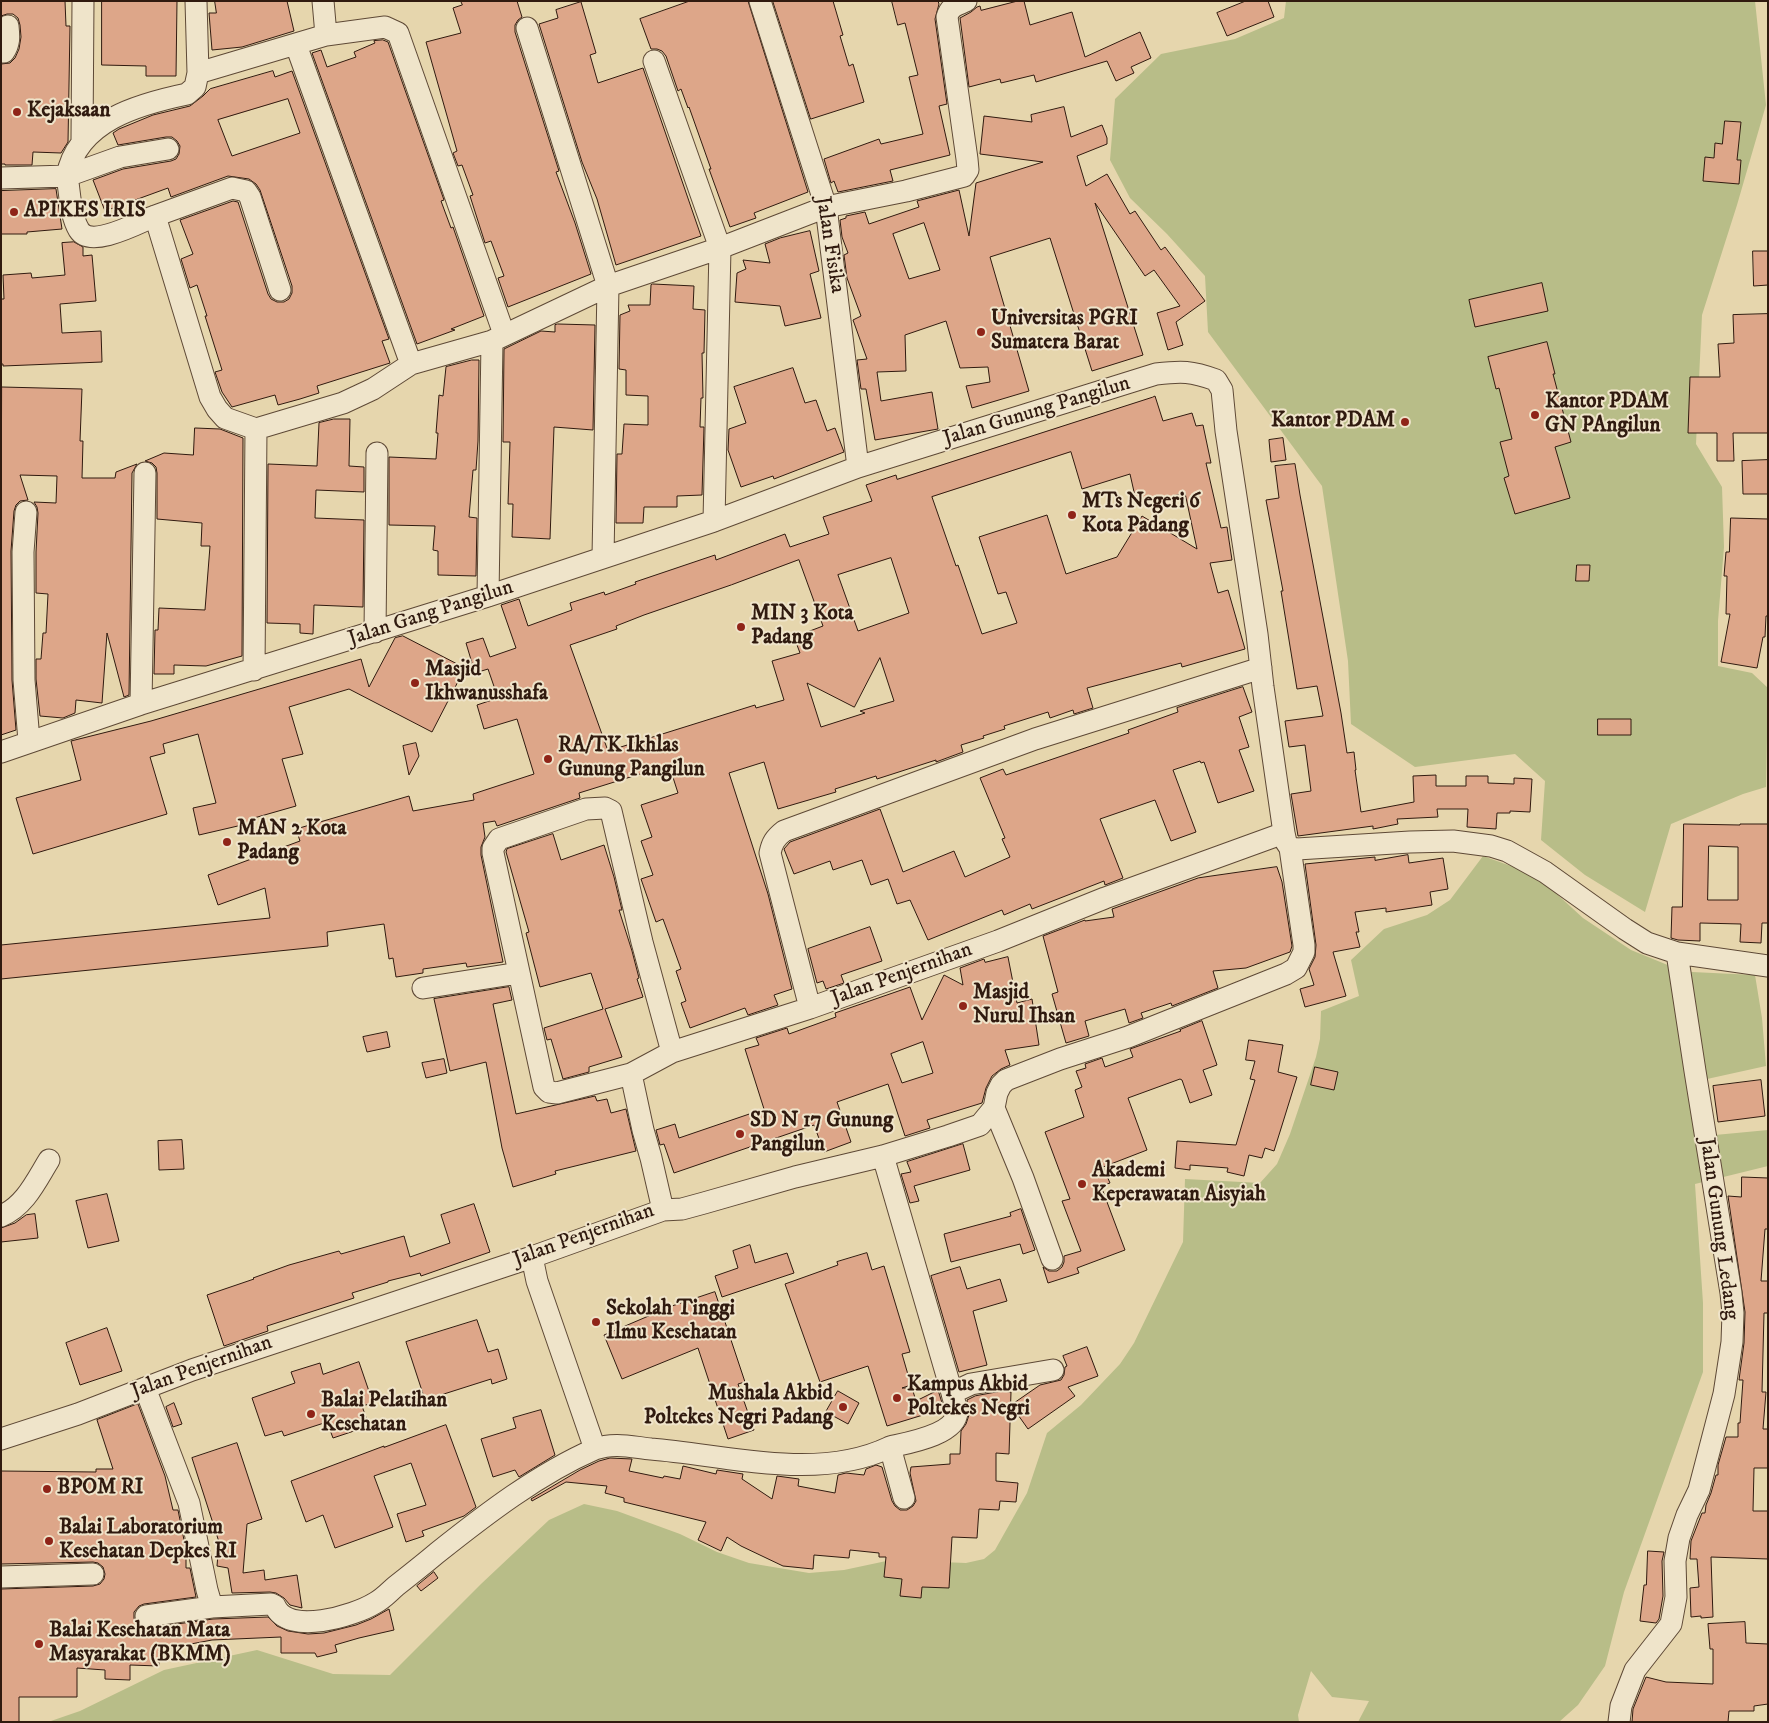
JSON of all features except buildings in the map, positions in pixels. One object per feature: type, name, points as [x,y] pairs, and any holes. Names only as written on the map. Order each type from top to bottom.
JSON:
[{"type":"street","points":[[82,140],[83,1]]},
{"type":"street","points":[[196,1],[198,73],[195,87],[187,94],[118,115],[82,140],[70,162],[67,176],[75,220],[83,234],[99,237],[112,234],[232,188],[246,191],[250,197],[280,290]]},
{"type":"street","points":[[323,1],[326,35]]},
{"type":"street","name":"Jalan Fisika","points":[[760,1],[826,206],[858,468]]},
{"type":"street","points":[[155,216],[210,397],[225,418],[256,429],[343,403],[374,389],[412,364],[498,337],[608,286],[720,248],[826,206],[906,191],[959,178],[967,174],[966,151],[947,17],[954,4]]},
{"type":"street","points":[[1,52],[4,52],[8,46],[10,36],[8,26]]},
{"type":"street","points":[[198,73],[326,35],[385,27],[398,33],[498,337],[488,596]]},
{"type":"street","points":[[527,28],[608,286],[603,557]]},
{"type":"street","points":[[296,45],[412,364]]},
{"type":"street","points":[[654,61],[720,248],[714,521]]},
{"type":"street","points":[[1,178],[67,176],[120,158],[168,149]]},
{"type":"street","name":"Jalan Gunung Pangilun","points":[[858,468],[1156,374],[1181,371],[1216,380],[1222,390],[1226,431],[1261,668]]},
{"type":"street","points":[[254,670],[256,429]]},
{"type":"street","points":[[375,632],[377,453]]},
{"type":"street","name":"Jalan Gang Pangilun","points":[[1,752],[141,704],[488,596],[714,521],[858,468]]},
{"type":"street","points":[[141,704],[145,473]]},
{"type":"street","points":[[26,512],[23,552],[24,680],[29,741]]},
{"type":"street","points":[[663,1210],[682,1209],[795,1177],[883,1156],[980,1125],[994,1108],[997,1092],[1006,1080],[1060,1059],[1128,1037],[1252,989],[1296,968],[1304,952],[1304,945],[1261,668],[1035,739],[784,831],[776,837],[772,843],[770,854],[810,1008]]},
{"type":"street","points":[[631,1074],[557,1093],[549,1092],[544,1087],[495,863],[493,848],[499,840],[586,809],[606,808],[611,811],[642,942],[672,1052]]},
{"type":"street","points":[[1287,840],[1297,849],[1436,842],[1491,846],[1507,851],[1545,872],[1647,943],[1678,954],[1768,966]]},
{"type":"street","name":"Jalan Penjernihan","points":[[1,1439],[78,1414],[192,1370],[532,1257],[663,1210],[631,1074],[672,1052],[810,1008],[998,941],[1105,898],[1287,840]]},
{"type":"street","name":"Jalan Gunung Ledang","points":[[1619,1722],[1621,1706],[1635,1670],[1671,1624],[1676,1596],[1675,1561],[1679,1538],[1699,1490],[1724,1394],[1732,1342],[1733,1313],[1731,1293],[1678,954]]},
{"type":"street","points":[[423,988],[519,972]]},
{"type":"street","points":[[994,1108],[1023,1178],[1052,1259]]},
{"type":"street","points":[[146,1616],[212,1607],[271,1604],[275,1606],[278,1613],[289,1619],[332,1620],[349,1614],[376,1603],[470,1527],[535,1482],[570,1460],[604,1446],[618,1445],[683,1452],[754,1463],[816,1464],[843,1461],[874,1454],[948,1428],[955,1420],[957,1412],[883,1156]]},
{"type":"street","points":[[1,1216],[10,1212],[21,1203],[49,1160]]},
{"type":"street","points":[[532,1257],[537,1281],[595,1449]]},
{"type":"street","points":[[952,1393],[971,1384],[1053,1370]]},
{"type":"street","points":[[145,1388],[189,1503],[212,1607]]},
{"type":"street","points":[[890,1447],[904,1498]]},
{"type":"street","points":[[1,1578],[93,1574]]},
{"type":"green space","points":[[1286,1],[1755,1],[1766,105],[1702,315],[1696,444],[1722,487],[1724,547],[1718,621],[1718,666],[1752,673],[1768,688],[1766,787],[1743,794],[1671,824],[1645,912],[1585,875],[1541,840],[1545,781],[1515,754],[1415,767],[1351,724],[1348,661],[1322,486],[1208,332],[1205,276],[1167,234],[1130,198],[1110,160],[1115,99],[1161,54],[1235,39],[1284,18]]},
{"type":"green space","points":[[1483,856],[1536,875],[1583,918],[1631,950],[1675,968],[1692,972],[1755,975],[1762,1018],[1766,1066],[1707,1079],[1715,1135],[1768,1130],[1768,1166],[1695,1184],[1703,1303],[1703,1372],[1624,1592],[1605,1666],[1578,1705],[1559,1722],[1358,1722],[1369,1701],[1332,1697],[1311,1671],[1298,1715],[1299,1722],[48,1722],[80,1711],[164,1670],[257,1650],[333,1674],[390,1675],[481,1584],[549,1520],[584,1504],[617,1511],[680,1534],[717,1552],[749,1563],[809,1573],[844,1570],[891,1560],[966,1563],[984,1559],[995,1550],[1027,1493],[1047,1433],[1081,1405],[1120,1364],[1134,1343],[1183,1242],[1185,1179],[1260,1183],[1277,1164],[1290,1134],[1316,1057],[1320,1039],[1321,1011],[1359,996],[1351,960],[1384,929],[1427,915],[1450,900]]},
{"type":"place","name":"Kejaksaan","points":[[17,112]]},
{"type":"place","name":"APIKES IRIS","points":[[14,212]]},
{"type":"place","name":"Universitas PGRI Sumatera Barat","points":[[981,332]]},
{"type":"place","name":"Kantor PDAM GN PAngilun","points":[[1535,415]]},
{"type":"place","name":"Kantor PDAM","points":[[1405,422]]},
{"type":"place","name":"MTs Negeri 6 Kota Padang","points":[[1072,515]]},
{"type":"place","name":"MIN 3 Kota Padang","points":[[741,627]]},
{"type":"place","name":"Masjid Ikhwanusshafa","points":[[415,683]]},
{"type":"place","name":"RA/TK Ikhlas Gunung Pangilun","points":[[548,759]]},
{"type":"place","name":"MAN 2 Kota Padang","points":[[227,842]]},
{"type":"place","name":"Masjid Nurul Ihsan","points":[[963,1006]]},
{"type":"place","name":"SD N 17 Gunung Pangilun","points":[[740,1134]]},
{"type":"place","name":"Akademi Keperawatan Aisyiah","points":[[1082,1184]]},
{"type":"place","name":"Sekolah Tinggi Ilmu Kesehatan","points":[[596,1322]]},
{"type":"place","name":"Kampus Akbid Poltekes Negri","points":[[897,1398]]},
{"type":"place","name":"Mushala Akbid Poltekes Negri Padang","points":[[843,1407]]},
{"type":"place","name":"Balai Pelatihan Kesehatan","points":[[311,1414]]},
{"type":"place","name":"BPOM RI","points":[[47,1489]]},
{"type":"place","name":"Balai Laboratorium Kesehatan Depkes RI","points":[[49,1541]]},
{"type":"place","name":"Balai Kesehatan Mata Masyarakat (BKMM)","points":[[39,1644]]}]
